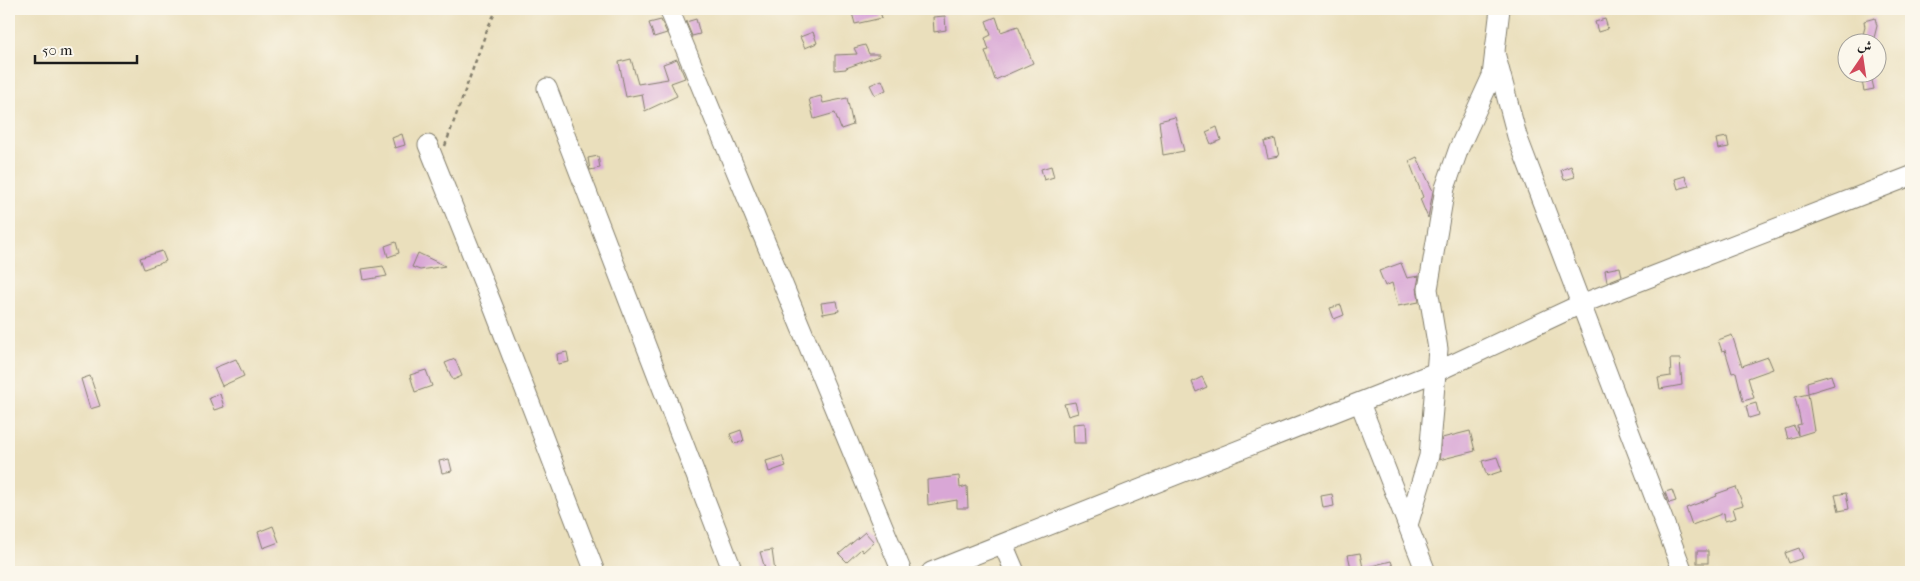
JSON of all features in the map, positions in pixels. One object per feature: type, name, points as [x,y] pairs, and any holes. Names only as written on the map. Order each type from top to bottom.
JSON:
[{"type":"street","points":[[668,9],[902,572]]},
{"type":"street","points":[[1408,525],[1428,456],[1438,349],[1428,289],[1445,188],[1459,148],[1492,76],[1500,9]]},
{"type":"street","points":[[1495,53],[1517,136],[1683,572]]},
{"type":"street","points":[[548,88],[733,572]]},
{"type":"street","points":[[428,145],[494,309],[595,572]]},
{"type":"street","points":[[931,572],[1436,372],[1581,304],[1911,176]]},
{"type":"street","points":[[1360,403],[1426,572]]},
{"type":"street","points":[[1003,544],[1014,572]]},
{"type":"path","points":[[437,168],[488,27],[497,9]]},
{"type":"building","points":[[851,9],[879,9],[882,18],[855,24]]},
{"type":"building","points":[[945,16],[946,30],[934,32],[933,17]]},
{"type":"building","points":[[996,17],[1001,32],[1018,26],[1033,63],[995,80],[985,51],[989,50],[985,38],[991,35],[986,21]]},
{"type":"building","points":[[1875,18],[1877,26],[1876,32],[1864,32],[1864,21]]},
{"type":"building","points":[[696,19],[700,34],[692,36],[686,22]]},
{"type":"building","points":[[1605,19],[1608,29],[1598,32],[1595,22]]},
{"type":"building","points":[[661,20],[667,33],[654,37],[649,23]]},
{"type":"building","points":[[813,32],[817,43],[805,48],[800,37]]},
{"type":"building","points":[[865,45],[869,54],[879,54],[879,56],[846,69],[835,70],[835,55],[857,54],[854,48]]},
{"type":"building","points":[[631,59],[638,84],[668,79],[663,64],[677,59],[685,78],[671,83],[677,96],[645,111],[642,94],[626,97],[619,62]]},
{"type":"building","points":[[882,80],[886,90],[875,95],[870,85]]},
{"type":"building","points":[[1862,82],[1872,82],[1874,89],[1864,91]]},
{"type":"building","points":[[821,96],[823,103],[847,98],[853,125],[841,129],[835,113],[814,119],[809,99]]},
{"type":"building","points":[[1175,117],[1184,151],[1163,155],[1159,121]]},
{"type":"building","points":[[1217,127],[1221,140],[1211,144],[1206,132]]},
{"type":"building","points":[[402,134],[405,145],[395,148],[392,138]]},
{"type":"building","points":[[1727,137],[1729,147],[1718,149],[1716,139]]},
{"type":"building","points":[[1275,139],[1279,156],[1268,158],[1264,142]]},
{"type":"building","points":[[598,156],[600,168],[590,170],[588,158]]},
{"type":"building","points":[[1417,157],[1433,191],[1428,218],[1420,199],[1423,197],[1409,161]]},
{"type":"building","points":[[1051,166],[1054,177],[1044,180],[1041,169]]},
{"type":"building","points":[[1571,166],[1575,177],[1564,180],[1561,170]]},
{"type":"building","points":[[1685,176],[1689,186],[1678,189],[1675,179]]},
{"type":"building","points":[[396,242],[399,253],[388,257],[385,246]]},
{"type":"building","points":[[162,251],[166,261],[144,269],[140,258]]},
{"type":"building","points":[[418,253],[445,266],[420,270],[412,267]]},
{"type":"building","points":[[1401,263],[1407,278],[1419,276],[1417,287],[1419,302],[1398,306],[1392,283],[1385,286],[1379,271]]},
{"type":"building","points":[[383,266],[387,276],[364,280],[362,269]]},
{"type":"building","points":[[1620,267],[1622,276],[1607,282],[1605,270]]},
{"type":"building","points":[[837,301],[839,311],[823,314],[821,303]]},
{"type":"building","points":[[1341,305],[1344,315],[1334,319],[1330,308]]},
{"type":"building","points":[[1732,335],[1742,366],[1768,357],[1773,369],[1748,378],[1754,398],[1743,401],[1736,372],[1732,373],[1725,350],[1722,351],[1718,340]]},
{"type":"building","points":[[567,352],[569,362],[558,364],[557,354]]},
{"type":"building","points":[[236,359],[244,376],[222,386],[214,368]]},
{"type":"building","points":[[455,359],[462,376],[453,380],[445,363]]},
{"type":"building","points":[[1670,359],[1680,359],[1682,385],[1660,389],[1658,378],[1671,376]]},
{"type":"building","points":[[426,370],[432,386],[415,392],[410,375]]},
{"type":"building","points":[[1831,375],[1834,385],[1808,393],[1807,382]]},
{"type":"building","points":[[90,376],[100,406],[90,409],[81,379]]},
{"type":"building","points":[[1202,377],[1207,387],[1196,392],[1192,382]]},
{"type":"building","points":[[220,394],[224,407],[214,410],[209,398]]},
{"type":"building","points":[[1808,394],[1814,431],[1788,439],[1785,429],[1794,426],[1798,435],[1797,425],[1801,424],[1795,397]]},
{"type":"building","points":[[1075,402],[1078,413],[1068,416],[1064,404]]},
{"type":"building","points":[[1756,403],[1759,415],[1749,418],[1746,406]]},
{"type":"building","points":[[1085,423],[1086,443],[1074,443],[1073,424]]},
{"type":"building","points":[[741,430],[744,441],[734,444],[730,434]]},
{"type":"building","points":[[1470,431],[1475,451],[1439,460],[1442,438]]},
{"type":"building","points":[[782,456],[786,466],[769,472],[766,461]]},
{"type":"building","points":[[1497,457],[1502,471],[1487,476],[1482,461]]},
{"type":"building","points":[[449,459],[452,471],[442,473],[439,461]]},
{"type":"building","points":[[959,476],[960,488],[967,486],[968,508],[957,508],[957,500],[928,505],[927,480]]},
{"type":"building","points":[[1736,487],[1743,505],[1733,508],[1736,518],[1725,521],[1724,513],[1692,525],[1686,508]]},
{"type":"building","points":[[1672,490],[1676,501],[1669,503],[1665,492]]},
{"type":"building","points":[[1846,493],[1849,509],[1839,511],[1835,495]]},
{"type":"building","points":[[1332,494],[1334,506],[1323,508],[1321,496]]},
{"type":"building","points":[[273,526],[279,542],[263,548],[258,532]]},
{"type":"building","points":[[865,532],[874,542],[863,552],[861,549],[847,562],[839,554]]},
{"type":"building","points":[[1799,548],[1803,558],[1789,563],[1785,553]]},
{"type":"building","points":[[772,550],[775,572],[766,572],[760,552]]},
{"type":"building","points":[[1697,551],[1708,551],[1708,563],[1697,563]]},
{"type":"building","points":[[1360,553],[1363,568],[1391,561],[1395,572],[1352,572],[1348,555]]}]
